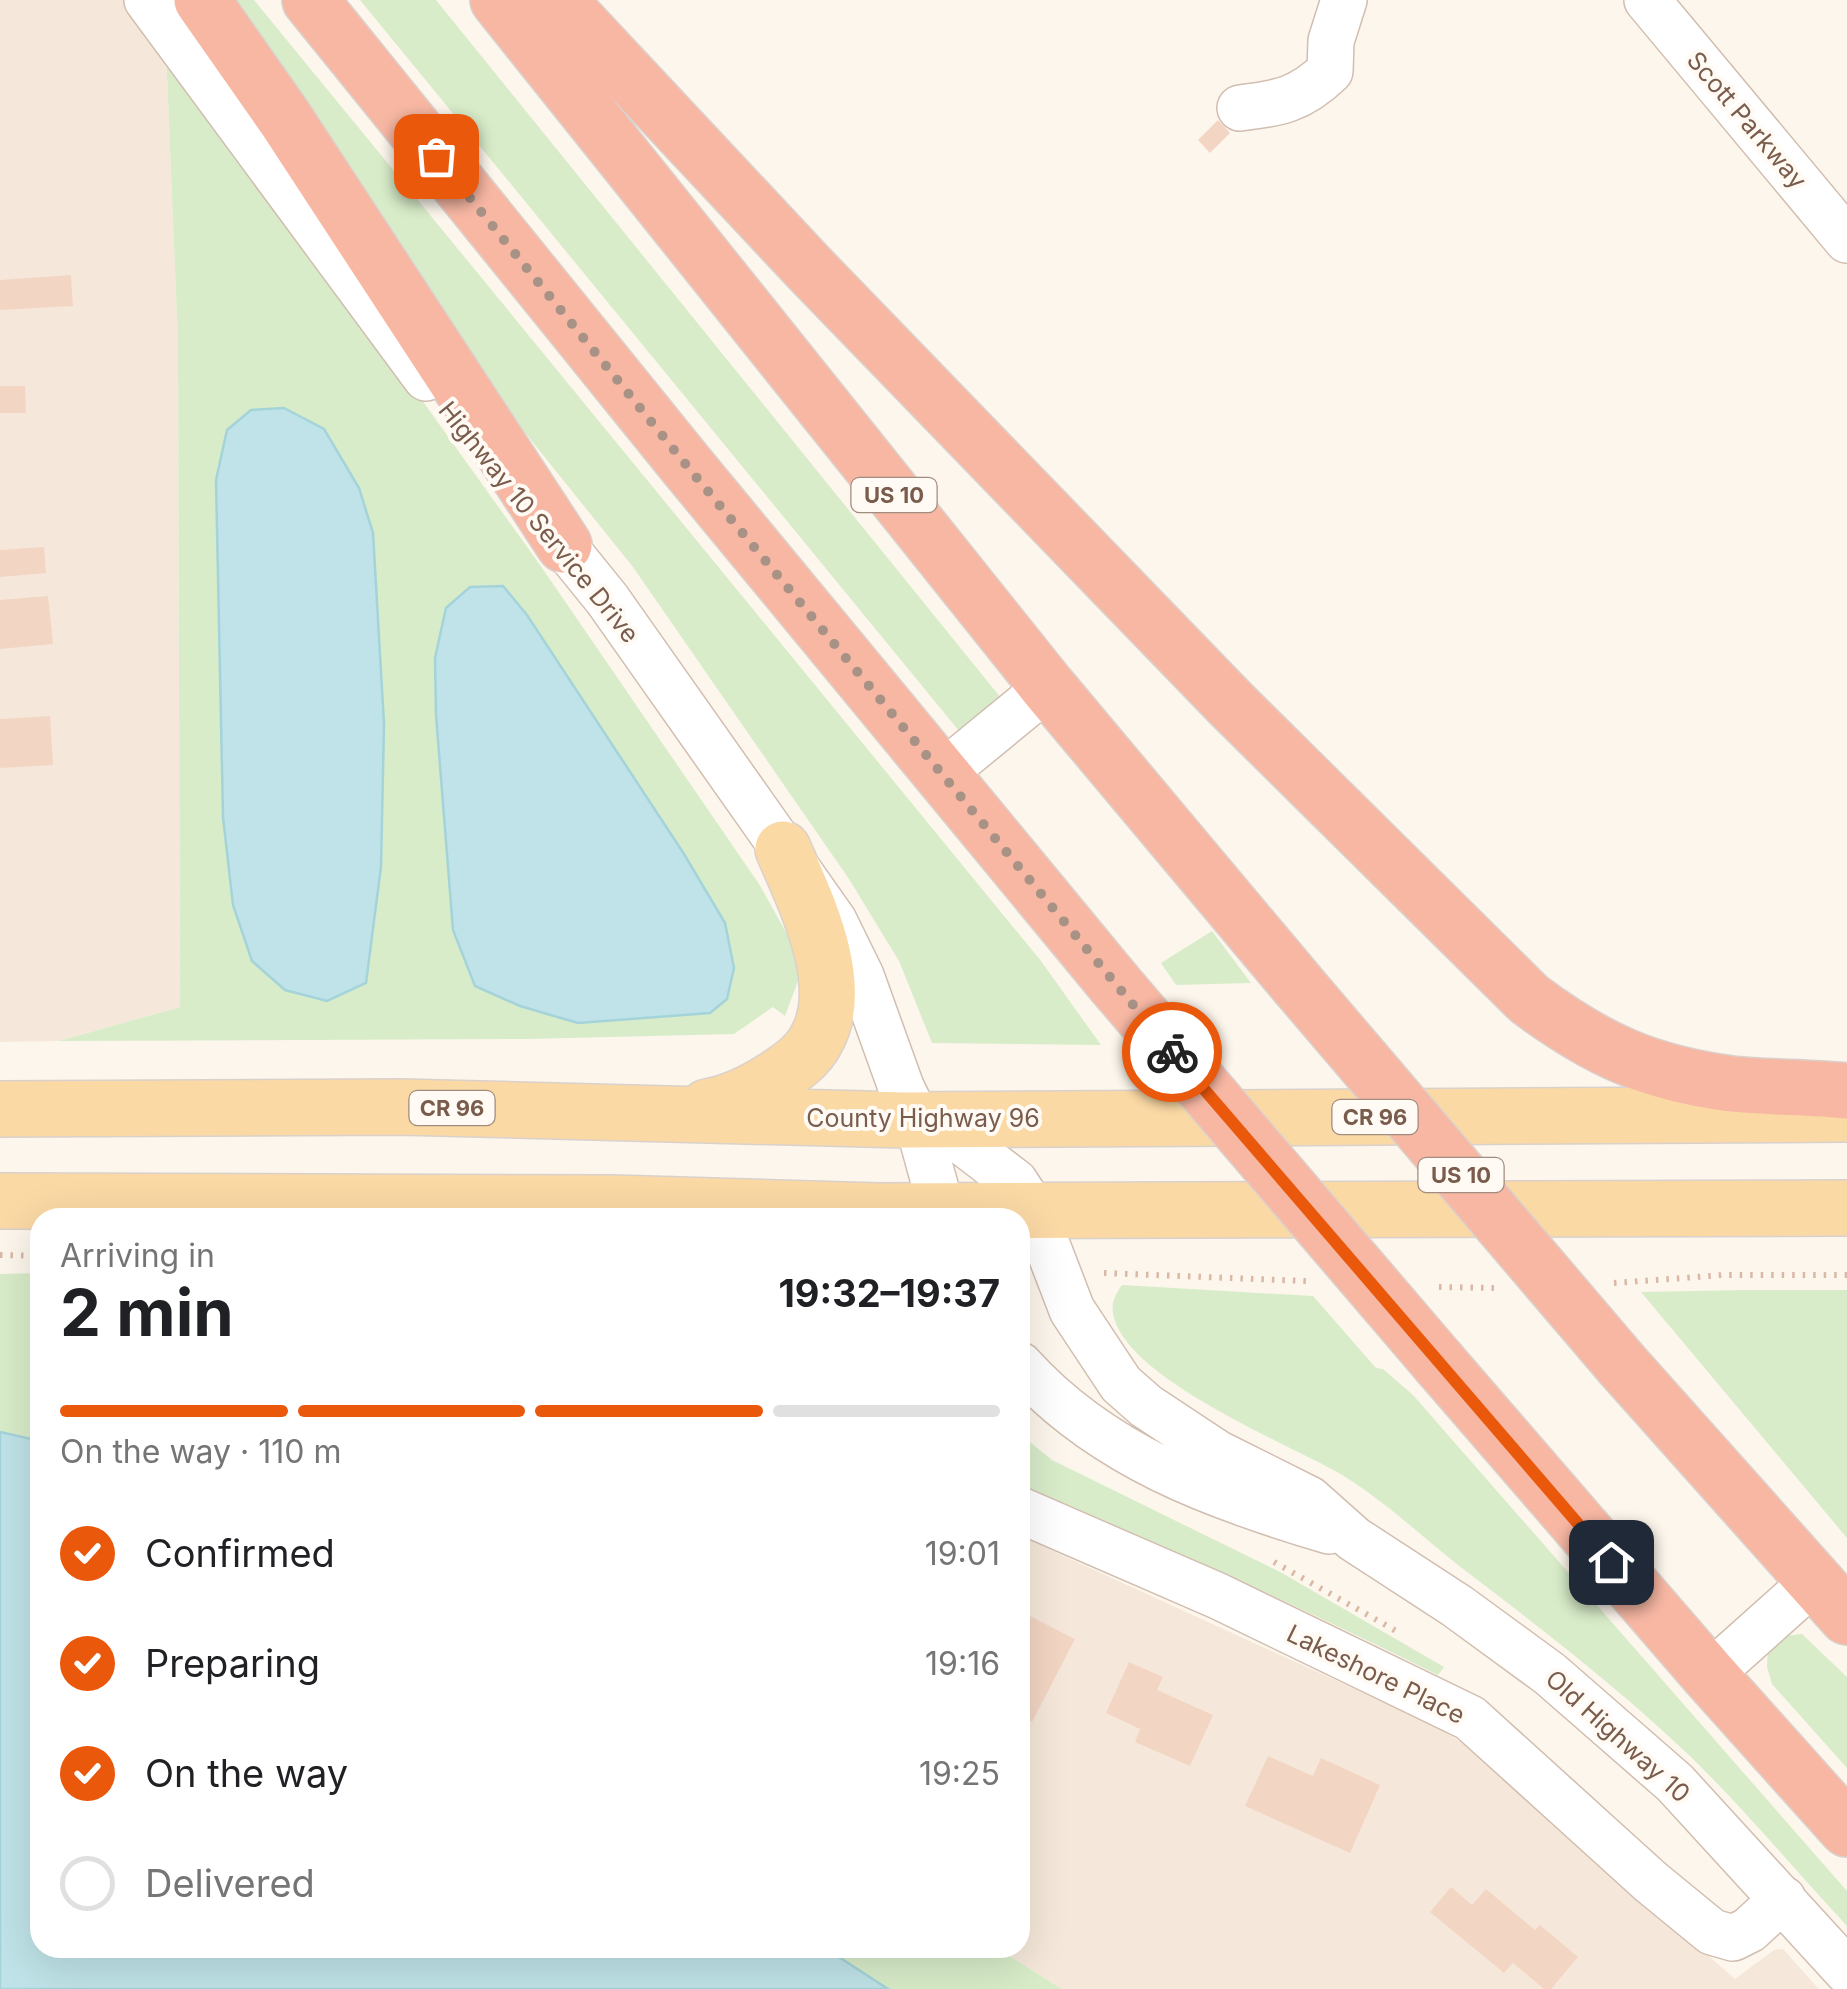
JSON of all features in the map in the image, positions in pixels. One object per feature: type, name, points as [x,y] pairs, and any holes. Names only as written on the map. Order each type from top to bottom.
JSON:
[{"type":"highway","points":[[202,0],[286,120],[564,545]]},
{"type":"highway","points":[[310,0],[1114,984],[1709,1676],[1847,1829]]},
{"type":"highway","name":"US 10","points":[[498,0],[1048,687],[1624,1366],[1830,1599]]},
{"type":"highway","points":[[558,0],[800,258],[1231,704],[1529,999],[1562,1024],[1625,1059],[1666,1072],[1733,1084],[1847,1090]]},
{"type":"main road","points":[[635,1113],[720,1105],[789,1068],[817,1040],[824,1018],[826,988],[822,956],[815,925],[784,848]]},
{"type":"main road","name":"County Highway 96","points":[[0,1110],[400,1107],[917,1120],[1847,1114]]},
{"type":"main road","points":[[0,1201],[612,1203],[762,1208]]},
{"type":"main road","points":[[1030,1211],[1847,1208]]},
{"type":"street","name":"Highway 10 Service Drive","points":[[147,0],[446,406],[607,599],[826,908],[848,948],[917,1120]]},
{"type":"street","points":[[1240,108],[1283,103],[1312,88],[1330,71],[1330,41],[1344,0]]},
{"type":"street","name":"Scott Parkway","points":[[1647,0],[1847,240]]},
{"type":"street","points":[[942,774],[1048,687]]},
{"type":"street","points":[[917,1120],[940,1208]]},
{"type":"street","name":"Old Highway 10","points":[[917,1120],[960,1140],[1015,1182],[1034,1211],[1072,1310],[1121,1384],[1146,1406],[1217,1453],[1310,1499],[1354,1539],[1457,1606],[1550,1674],[1675,1783],[1847,1971]]},
{"type":"street","name":"Old Highway 10","points":[[1030,1374],[1076,1418],[1129,1454],[1216,1496],[1354,1539]]},
{"type":"street","name":"Lakeshore Place","points":[[1030,1514],[1218,1596],[1470,1718],[1712,1932],[1733,1938],[1748,1930],[1782,1899]]},
{"type":"street","points":[[1709,1676],[1830,1599]]},
{"type":"path","points":[[0,1255],[30,1256]]},
{"type":"shaded area","points":[[0,0],[129,0],[166,49],[178,343],[180,1007],[59,1041],[0,1042]]},
{"type":"shaded area","points":[[1030,1541],[1438,1727],[1471,1749],[1735,1979],[1774,1950],[1783,1949],[1819,1989],[1062,1989],[1013,1958],[1030,1958]]},
{"type":"green space","points":[[225,0],[254,0],[1041,961],[1101,1045],[932,1043],[899,961],[849,879],[633,567],[498,399]]},
{"type":"green space","points":[[360,0],[436,0],[1005,703],[964,737]]},
{"type":"green space","points":[[166,49],[540,565],[759,884],[792,943],[797,965],[798,981],[785,1016],[773,1007],[734,1034],[59,1041],[180,1007],[178,343]],"holes":[[[216,480],[373,533],[384,724],[381,867],[233,905],[223,817]],[[527,614],[684,854],[725,923],[453,930],[435,658]]]},
{"type":"green space","points":[[1212,931],[1251,983],[1176,985],[1161,963]]},
{"type":"green space","points":[[30,1273],[30,1439],[0,1432],[0,1274]]},
{"type":"green space","points":[[1122,1285],[1313,1296],[1376,1368],[1383,1369],[1413,1395],[1847,1891],[1847,1926],[1692,1758],[1578,1658],[1353,1482],[1209,1405],[1145,1361],[1123,1337],[1113,1313],[1113,1301]]},
{"type":"green space","points":[[1847,1290],[1847,1538],[1641,1292]]},
{"type":"green space","points":[[1030,1442],[1052,1460],[1282,1573],[1444,1667],[1438,1675],[1030,1489]]},
{"type":"green space","points":[[1802,1634],[1847,1677],[1847,1768],[1772,1684],[1767,1667],[1768,1648],[1784,1636]]},
{"type":"green space","points":[[840,1958],[1013,1958],[1062,1989],[888,1989]]},
{"type":"water","points":[[284,408],[324,429],[359,488],[373,533],[384,724],[381,867],[366,983],[327,1001],[285,990],[252,961],[233,905],[223,817],[216,480],[227,430],[251,410]]},
{"type":"water","points":[[503,586],[527,615],[725,923],[734,968],[727,999],[710,1013],[578,1023],[520,1006],[475,986],[453,930],[435,658],[446,608],[470,587]]},
{"type":"water","points":[[0,1432],[30,1439],[30,1958],[840,1958],[888,1989],[0,1989]]},
{"type":"building","points":[[1218,120],[1230,133],[1210,153],[1198,140]]},
{"type":"building","points":[[71,275],[73,306],[0,310],[0,280]]},
{"type":"building","points":[[0,386],[25,386],[26,413],[0,413]]},
{"type":"building","points":[[44,547],[46,573],[0,577],[0,550]]},
{"type":"building","points":[[48,596],[53,644],[0,649],[0,600]]},
{"type":"building","points":[[50,716],[53,765],[0,768],[0,719]]},
{"type":"building","points":[[1030,1616],[1075,1639],[1030,1721]]},
{"type":"building","points":[[1129,1662],[1163,1677],[1157,1690],[1213,1715],[1190,1766],[1135,1742],[1140,1729],[1106,1713]]},
{"type":"building","points":[[1268,1756],[1313,1776],[1321,1758],[1380,1785],[1350,1853],[1245,1806]]},
{"type":"building","points":[[1451,1887],[1472,1905],[1486,1889],[1535,1930],[1540,1925],[1578,1957],[1551,1989],[1544,1989],[1513,1963],[1504,1973],[1430,1912]]},
{"type":"way so far","points":[[436,156],[1172,1052]]},
{"type":"route","points":[[1172,1052],[1611,1562]]}]
